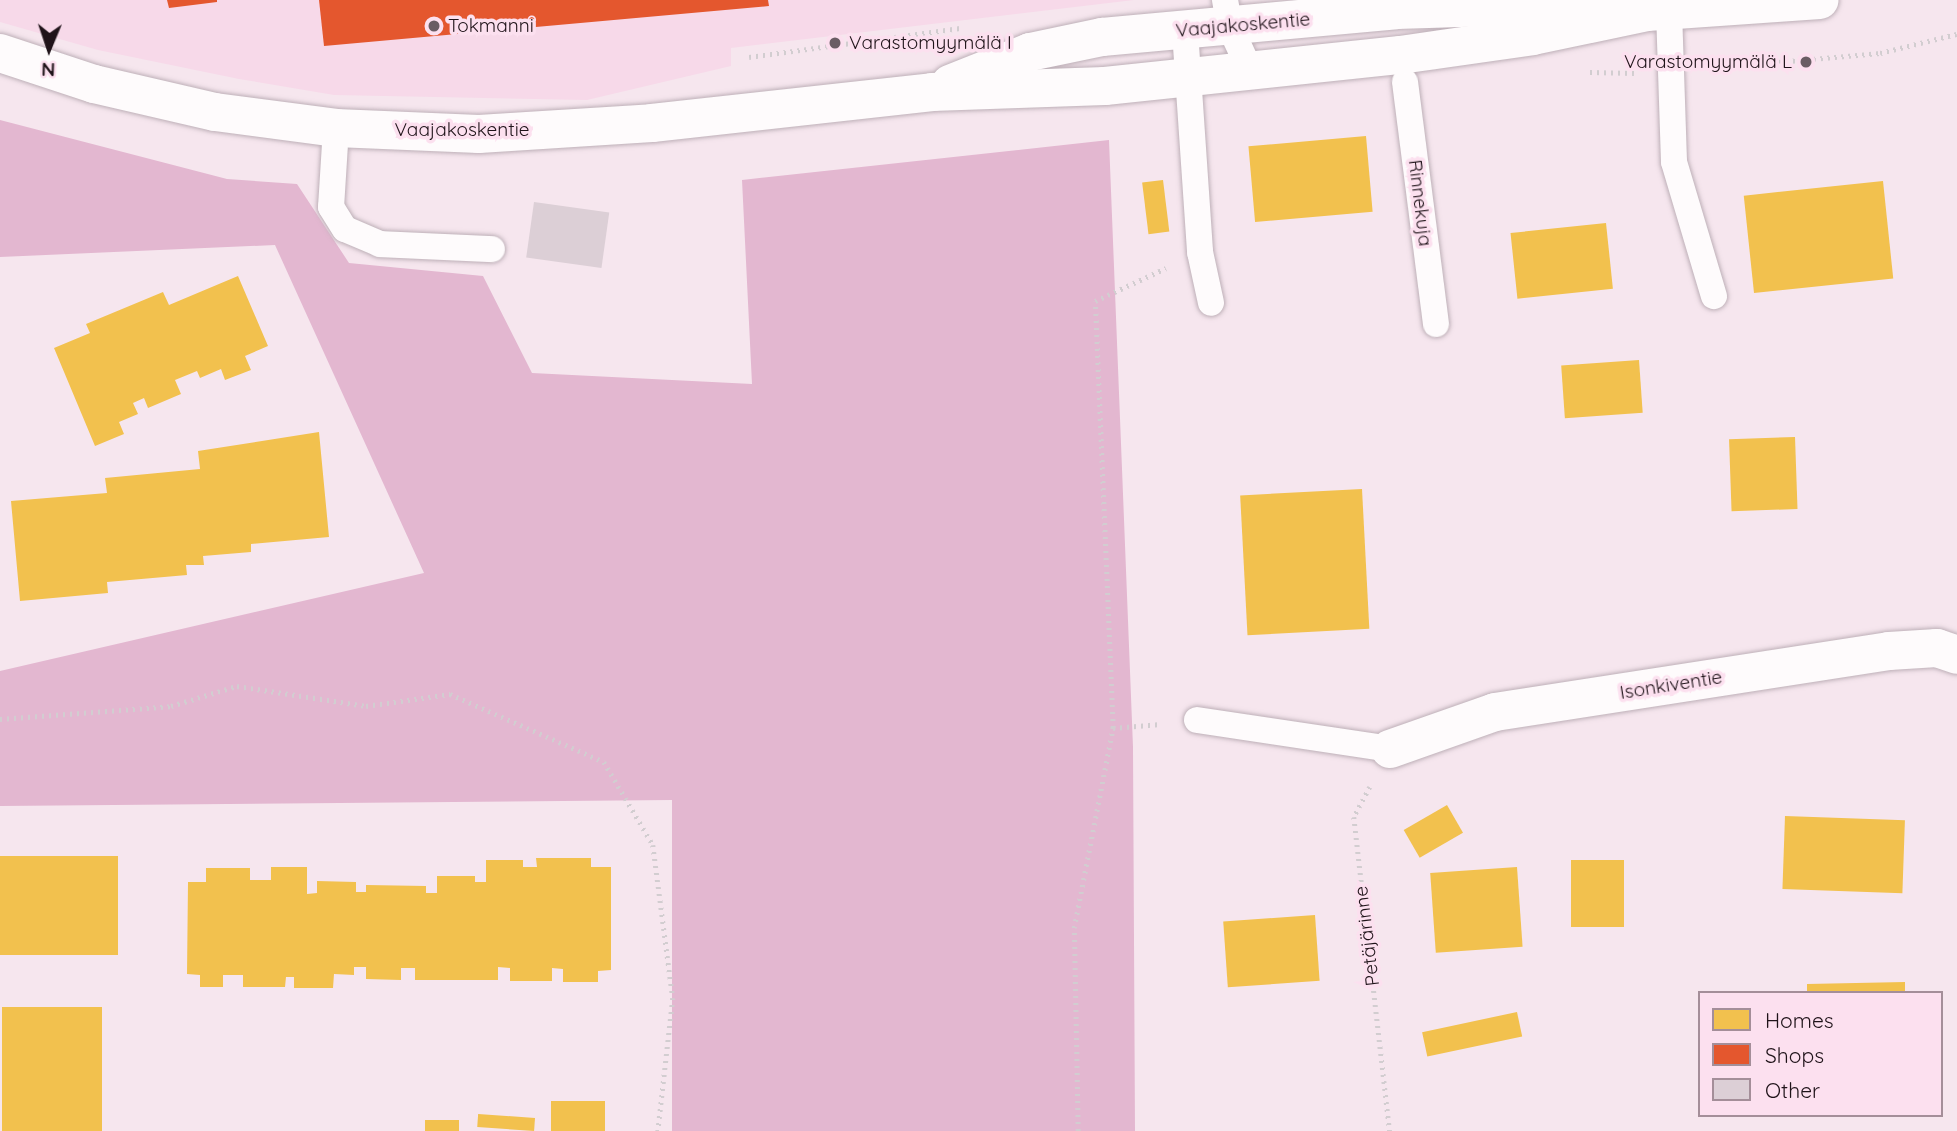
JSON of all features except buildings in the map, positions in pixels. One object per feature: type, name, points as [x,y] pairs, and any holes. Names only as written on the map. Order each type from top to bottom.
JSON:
[{"type":"main road","name":"Vaajakoskentie","points":[[932,92],[1030,52],[1102,37],[1185,31],[1227,13],[1525,6],[1658,11],[1821,0]]},
{"type":"main road","name":"Vaajakoskentie","points":[[0,53],[94,85],[201,109],[336,128],[479,134],[652,122],[932,92],[1056,91],[1533,36],[1658,11]]},
{"type":"main road","name":"Isonkiventie","points":[[1390,748],[1495,712],[1889,651],[1937,648],[1957,655]]},
{"type":"lane","points":[[1658,11],[1674,162],[1714,296]]},
{"type":"lane","points":[[1227,13],[1250,70]]},
{"type":"lane","points":[[1185,31],[1200,252],[1211,303]]},
{"type":"lane","name":"Rinnekuja","points":[[1405,82],[1436,324]]},
{"type":"lane","points":[[336,128],[331,207],[345,229],[380,244],[492,249]]},
{"type":"lane","points":[[1197,720],[1390,748]]},
{"type":"path","points":[[1078,1131],[1074,928],[1113,728],[1095,301],[1200,252]]},
{"type":"path","points":[[0,719],[171,706],[237,686],[366,706],[450,694],[604,762],[653,845],[673,998],[658,1131]]},
{"type":"path","points":[[1113,728],[1197,720]]},
{"type":"path","name":"Petäjärinne","points":[[1390,748],[1354,817],[1390,1131]]},
{"type":"shaded area","points":[[0,0],[1134,0],[731,48],[731,66],[587,100],[334,95],[239,79],[98,50],[0,22]]},
{"type":"shaded area","points":[[0,120],[227,179],[297,184],[349,263],[483,276],[532,373],[752,384],[742,180],[1109,140],[1133,747],[1135,1131],[672,1131],[672,800],[0,806],[0,671],[424,573],[275,245],[0,257]]},
{"type":"place","name":"Tokmanni","points":[[434,26]]},
{"type":"place","name":"Varastomyymälä I","points":[[835,43]]},
{"type":"place","name":"Varastomyymälä L","points":[[1806,62]]}]
